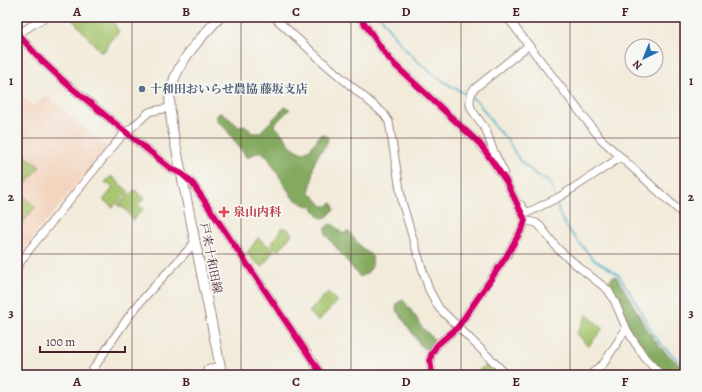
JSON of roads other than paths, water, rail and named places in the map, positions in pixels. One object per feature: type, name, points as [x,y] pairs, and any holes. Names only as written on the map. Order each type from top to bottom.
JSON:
[{"type":"main road","name":"戸来十和田線","points":[[220,17],[192,50],[181,66],[170,95],[170,108],[172,127],[222,375]]},
{"type":"street","points":[[45,17],[17,34],[56,74],[170,168],[182,174],[193,184],[322,375]]},
{"type":"street","points":[[274,17],[323,62],[384,114],[389,122],[402,202],[429,290],[439,308],[507,375]]},
{"type":"street","points":[[360,17],[386,55],[395,65],[480,144],[507,183],[525,220],[523,227],[506,257],[458,327],[437,345],[432,353],[430,359],[432,375]]},
{"type":"street","points":[[507,17],[600,138],[685,216]]},
{"type":"street","points":[[507,183],[507,178],[486,130],[472,110],[470,98],[472,92],[480,83],[529,45]]},
{"type":"street","points":[[17,267],[29,250],[126,132],[152,110],[170,108]]},
{"type":"street","points":[[515,199],[524,210],[529,212],[555,200],[621,157]]},
{"type":"street","points":[[525,220],[536,223],[540,226],[558,249],[608,290],[615,302],[626,329],[646,358],[662,375]]},
{"type":"street","points":[[89,375],[130,314],[150,290],[182,258],[195,242]]},
{"type":"street","points":[[590,375],[604,363],[626,329]]},
{"type":"street","points":[[206,375],[207,370],[220,365]]},
{"type":"waterway","points":[[381,17],[392,33],[419,63],[443,81],[469,96]]},
{"type":"waterway","points":[[472,98],[478,102],[496,128],[508,140],[519,160],[534,173],[547,181],[551,185],[555,196]]},
{"type":"waterway","points":[[556,201],[560,215],[567,228],[593,259],[618,274],[632,295],[652,332],[660,343],[685,367]]},
{"type":"place","name":"十和田おいらせ農協 藤坂支店","points":[[142,89]]},
{"type":"place","name":"泉山内科","points":[[224,212]]}]
